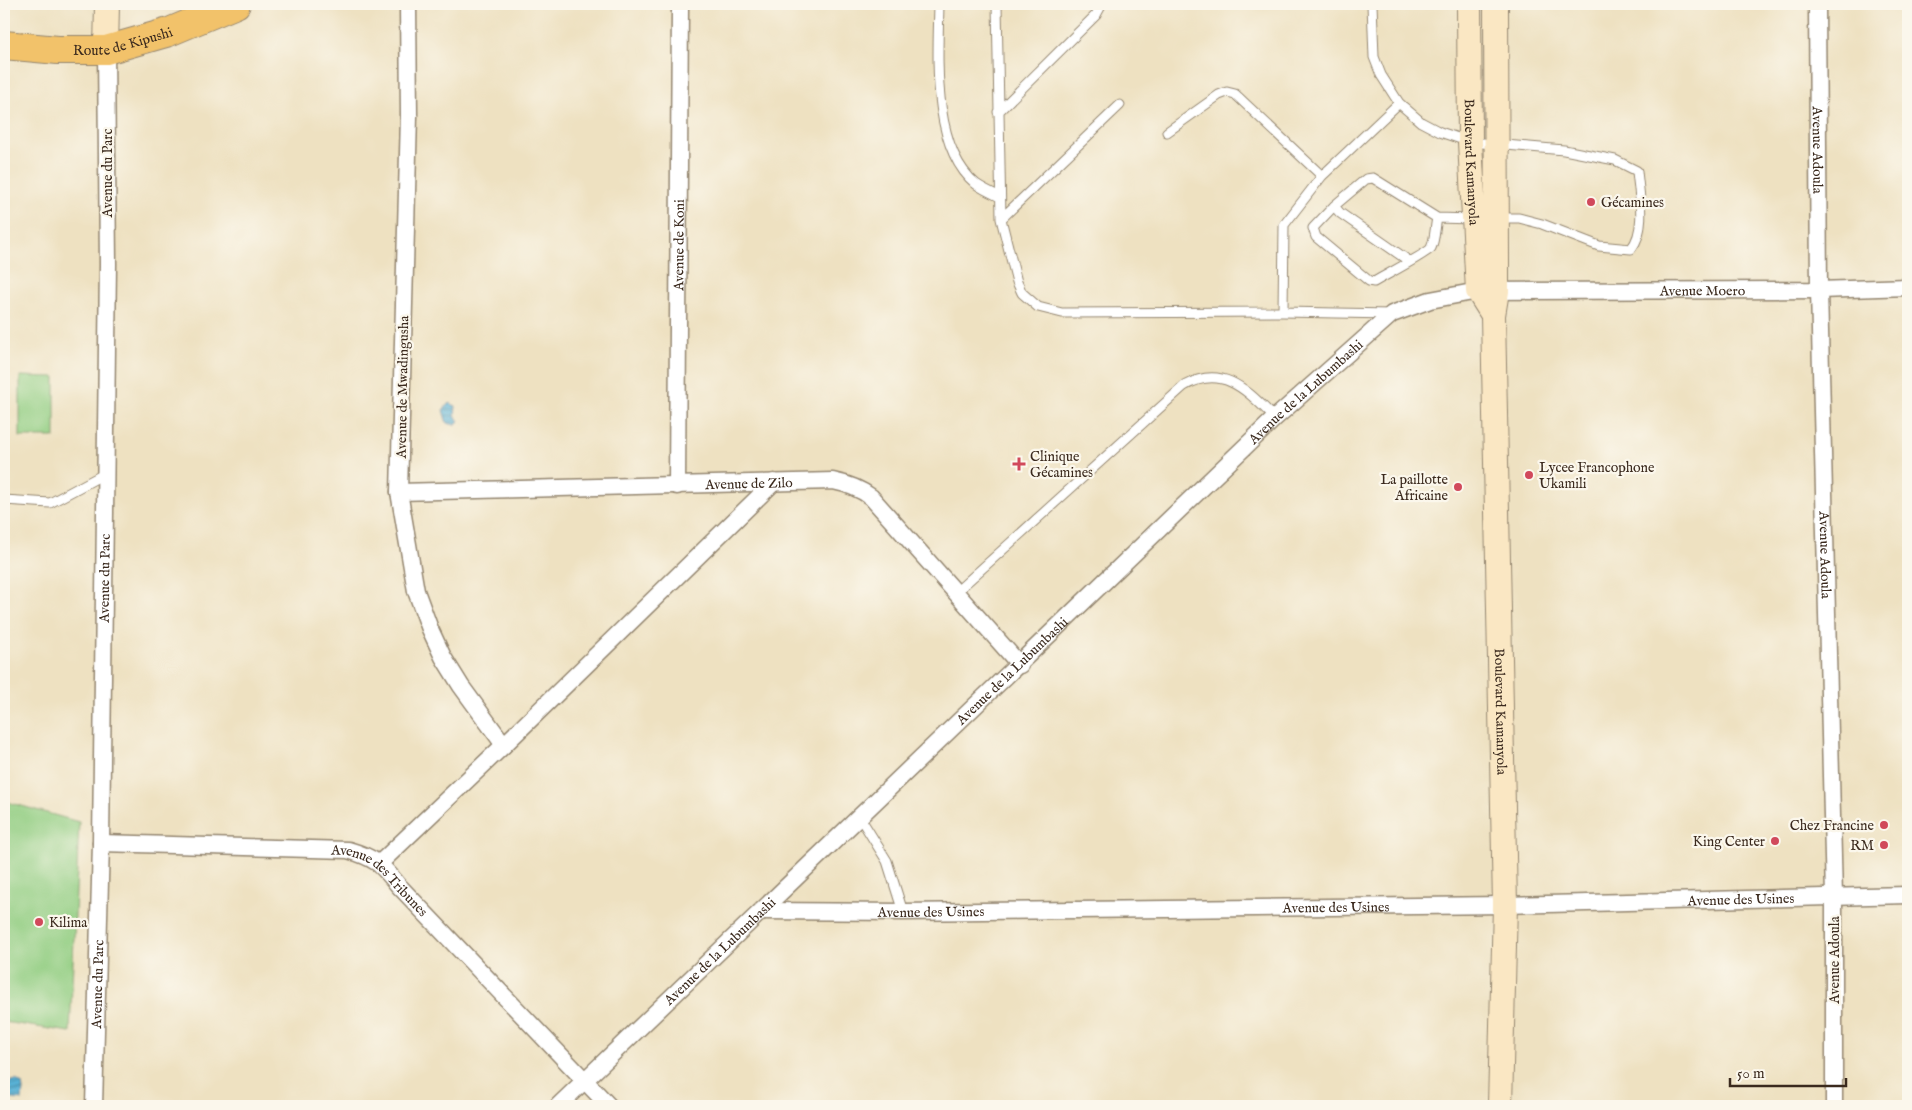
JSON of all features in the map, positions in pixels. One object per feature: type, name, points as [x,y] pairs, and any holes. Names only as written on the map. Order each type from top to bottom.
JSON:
[{"type":"highway","name":"Route de Kipushi","points":[[4,45],[58,50],[106,50],[169,32],[236,4]]},
{"type":"main road","points":[[106,50],[107,4]]},
{"type":"main road","name":"Boulevard Kamanyola","points":[[1469,4],[1470,142],[1486,219]]},
{"type":"main road","name":"Boulevard Kamanyola","points":[[1496,4],[1496,143],[1486,219],[1487,291],[1493,315],[1505,906],[1500,1106]]},
{"type":"street","name":"Avenue de Mwadingusha","points":[[408,4],[409,116],[399,492],[416,591],[430,629],[443,657],[461,686],[504,745]]},
{"type":"street","name":"Avenue de Koni","points":[[677,486],[680,4]]},
{"type":"street","name":"Avenue Adoula","points":[[1817,4],[1819,290],[1834,897],[1834,1106]]},
{"type":"street","name":"Avenue du Parc","points":[[94,1106],[101,843],[108,264],[106,50]]},
{"type":"street","name":"Avenue Moero","points":[[1487,291],[1819,290],[1908,287]]},
{"type":"street","name":"Avenue de la Lubumbashi","points":[[558,1106],[859,816],[1020,665],[1274,418],[1392,314],[1430,300],[1487,291]]},
{"type":"street","name":"Avenue de Zilo","points":[[399,492],[833,481],[860,489],[871,497],[1020,665]]},
{"type":"street","points":[[380,863],[774,482]]},
{"type":"street","name":"Avenue des Tribunes","points":[[101,843],[348,850],[380,863],[399,886],[609,1106]]},
{"type":"street","name":"Avenue des Usines","points":[[762,911],[903,912],[1505,906],[1908,896]]},
{"type":"lane","points":[[939,4],[940,99],[950,144],[962,167],[976,184],[1000,197]]},
{"type":"lane","points":[[997,4],[1001,219],[1019,287],[1029,300],[1038,307],[1048,311],[1062,313],[1283,312],[1392,314]]},
{"type":"lane","points":[[998,112],[1096,15],[1102,4]]},
{"type":"lane","points":[[1372,4],[1374,57],[1381,75],[1399,103],[1421,122],[1440,132],[1470,142],[1564,150],[1615,160],[1637,171],[1641,230],[1637,242],[1631,249],[1599,246],[1542,224],[1520,218],[1437,218],[1374,178],[1366,179],[1334,206],[1313,228],[1316,237],[1369,281],[1374,282],[1409,261],[1427,253],[1432,247],[1437,218]]},
{"type":"lane","points":[[1167,132],[1219,95],[1227,92],[1235,94],[1322,176]]},
{"type":"lane","points":[[1283,312],[1284,225],[1322,176],[1399,103]]},
{"type":"lane","points":[[1001,219],[1120,105]]},
{"type":"lane","points":[[1334,206],[1340,213],[1409,261]]},
{"type":"lane","points":[[956,592],[1184,386],[1193,381],[1215,377],[1226,379],[1247,392],[1274,418]]},
{"type":"lane","points":[[4,500],[50,503],[104,474]]},
{"type":"lane","points":[[859,816],[887,861],[903,912]]},
{"type":"green space","points":[[20,376],[55,377],[55,437],[20,437]]},
{"type":"green space","name":"Kilima","points":[[4,801],[79,822],[70,1032],[4,1022]]},
{"type":"water","points":[[449,403],[456,406],[455,416],[459,421],[455,425],[447,423],[443,410]]},
{"type":"water","points":[[16,1080],[22,1084],[22,1100],[5,1098],[9,1082]]},
{"type":"place","name":"Gécamines","points":[[1591,202]]},
{"type":"place","name":"Clinique Gécamines","points":[[1019,464]]},
{"type":"place","name":"Lycee Francophone Ukamili","points":[[1529,475]]},
{"type":"place","name":"La paillotte Africaine","points":[[1458,487]]},
{"type":"place","name":"Chez Francine","points":[[1884,825]]},
{"type":"place","name":"King Center","points":[[1775,841]]},
{"type":"place","name":"RM","points":[[1884,845]]},
{"type":"place","name":"Kilima","points":[[39,922]]}]
